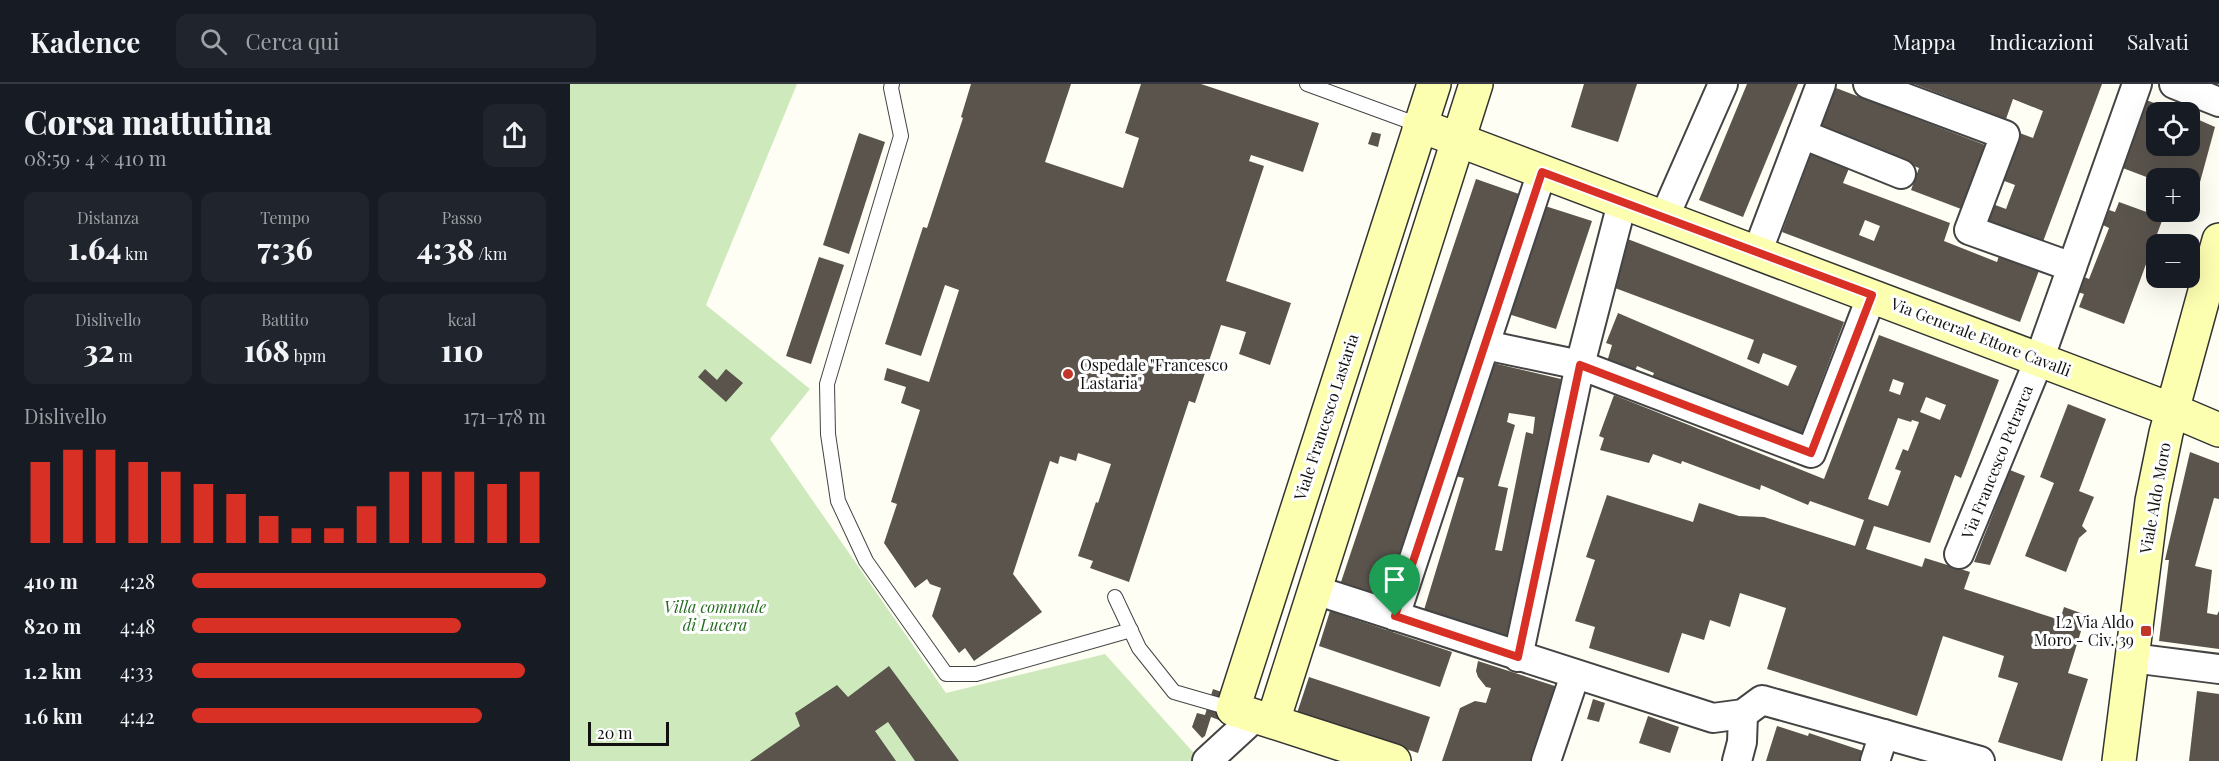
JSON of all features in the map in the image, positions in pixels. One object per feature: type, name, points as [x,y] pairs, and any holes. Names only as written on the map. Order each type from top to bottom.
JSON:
[{"type":"street","name":"Viale Francesco Lastaria","points":[[1254,715],[1419,126],[1434,84]]},
{"type":"street","points":[[1208,761],[1254,715],[1315,590],[1476,84]]},
{"type":"street","points":[[1664,218],[1723,84]]},
{"type":"street","points":[[1757,253],[1821,84]]},
{"type":"street","points":[[1868,84],[2005,135],[1969,230],[2072,267]]},
{"type":"street","name":"Via Francesco Petrarca","points":[[1959,554],[2039,360],[2137,84]]},
{"type":"street","points":[[2174,84],[2219,102]]},
{"type":"street","name":"Via Generale Ettore Cavalli","points":[[1419,126],[1872,295],[2219,430]]},
{"type":"street","points":[[1802,134],[1901,174]]},
{"type":"street","points":[[1395,616],[1542,172]]},
{"type":"street","points":[[1518,657],[1580,365],[1622,202]]},
{"type":"street","name":"Viale Aldo Moro","points":[[2120,761],[2152,501],[2172,410],[2219,240]]},
{"type":"street","points":[[1485,345],[1580,365],[1811,453],[1872,295]]},
{"type":"street","points":[[1315,590],[1713,718],[1743,714],[1762,700],[1964,759]]},
{"type":"street","points":[[2132,658],[2219,669]]},
{"type":"street","points":[[1546,761],[1575,675]]},
{"type":"street","points":[[1737,761],[1742,742],[1743,714]]},
{"type":"street","points":[[1254,715],[1394,761]]},
{"type":"street","points":[[1875,761],[1884,734]]},
{"type":"lane","points":[[892,84],[901,136],[827,384],[828,434],[838,501],[866,561],[946,674],[976,674],[1131,630]]},
{"type":"lane","points":[[1307,84],[1419,126]]},
{"type":"lane","points":[[1115,597],[1139,648],[1174,692],[1254,715]]},
{"type":"green space","name":"Villa comunale di Lucera","points":[[570,84],[797,84],[706,305],[810,389],[770,439],[946,693],[1105,654],[1201,761],[570,761]]},
{"type":"building","name":"Ospedale \"Francesco Lastaria\"","points":[[971,84],[1071,84],[1045,162],[1123,188],[1139,138],[1125,133],[1141,84],[1201,84],[1319,123],[1303,172],[1251,155],[1249,161],[1264,166],[1226,281],[1291,303],[1270,365],[1239,354],[1246,332],[1221,325],[1195,403],[1189,401],[1129,582],[1090,568],[1093,561],[1078,556],[1111,464],[1078,453],[1076,461],[1060,456],[1058,464],[1050,461],[1013,574],[1042,612],[974,661],[965,648],[959,653],[932,616],[941,588],[930,584],[927,579],[915,588],[884,543],[897,504],[891,502],[920,410],[901,403],[906,387],[884,380],[887,368],[929,382],[959,290],[945,285],[921,356],[885,344],[923,227],[927,228],[963,118],[961,117]]},
{"type":"building","points":[[1584,84],[1637,84],[1618,142],[1571,127]]},
{"type":"building","points":[[1747,84],[1798,84],[1743,217],[1699,200]]},
{"type":"building","points":[[1914,84],[2102,84],[2041,247],[1982,225],[1990,203],[2006,209],[2015,185],[1999,179],[2017,132],[2033,138],[2043,111],[2013,99],[2006,119]]},
{"type":"building","points":[[1836,88],[1993,148],[1969,212],[1911,190],[1919,168],[1836,136],[1821,127]]},
{"type":"building","points":[[2146,100],[2152,102],[2146,102],[2146,156],[2200,156],[2200,120],[2215,127],[2200,182],[2200,168],[2146,168],[2146,177],[2120,167]]},
{"type":"building","points":[[1372,132],[1381,134],[1378,147],[1368,144]]},
{"type":"building","points":[[859,133],[885,142],[849,254],[823,245]]},
{"type":"building","points":[[1814,146],[1852,161],[1843,183],[1950,223],[1944,241],[1997,262],[2001,250],[2041,265],[2020,322],[1782,232]],"holes":[[[1865,220],[1880,226],[1874,241],[1859,235]]]},
{"type":"building","points":[[1476,179],[1519,194],[1385,597],[1341,582]]},
{"type":"building","points":[[2119,202],[2146,212],[2146,222],[2162,222],[2157,234],[2146,234],[2146,264],[2124,324],[2079,307],[2084,294],[2078,292],[2084,277],[2089,279],[2109,228],[2103,225],[2109,210],[2115,212]]},
{"type":"building","points":[[1542,205],[1592,221],[1556,329],[1505,313]]},
{"type":"building","points":[[1625,238],[1844,322],[1800,439],[1651,380],[1654,373],[1637,366],[1634,373],[1607,362],[1612,345],[1606,343],[1618,313],[1788,386],[1797,366],[1763,353],[1759,364],[1747,359],[1754,340],[1615,288]]},
{"type":"building","points":[[819,257],[844,265],[811,364],[786,356]]},
{"type":"building","points":[[1879,335],[1999,380],[1961,478],[1955,475],[1930,543],[1874,526],[1866,549],[1922,567],[1925,558],[1970,572],[1964,589],[2060,620],[2064,607],[2086,615],[2068,673],[2088,679],[2062,761],[1998,742],[2018,683],[1998,677],[2004,656],[1943,636],[1917,716],[1767,669],[1786,608],[1740,593],[1730,627],[1710,620],[1704,640],[1682,633],[1669,673],[1589,648],[1595,627],[1575,621],[1595,560],[1586,557],[1607,495],[1693,522],[1699,503],[1739,516],[1764,517],[1855,546],[1864,520],[1810,501],[1808,505],[1761,485],[1760,490],[1682,461],[1681,464],[1653,454],[1649,463],[1600,450],[1604,438],[1599,436],[1614,395],[1824,479]],"holes":[[[1893,379],[1904,383],[1900,395],[1889,391]],[[1926,397],[1946,405],[1940,420],[1920,412]],[[1898,418],[1919,422],[1908,451],[1903,449],[1895,469],[1901,471],[1888,506],[1868,499]]]},
{"type":"building","points":[[1493,363],[1561,379],[1514,637],[1501,635],[1424,610],[1464,478],[1455,476]],"holes":[[[1509,413],[1535,417],[1533,434],[1526,432],[1502,551],[1495,550],[1508,488],[1498,486],[1515,425],[1507,422]]]},
{"type":"building","points":[[705,369],[717,380],[726,369],[743,383],[726,402],[698,377]]},
{"type":"building","points":[[2068,404],[2106,419],[2079,491],[2094,497],[2082,526],[2087,531],[2079,538],[2066,572],[2025,556],[2054,483],[2040,477]]},
{"type":"building","points":[[2190,452],[2219,463],[2219,499],[2214,498],[2195,566],[2212,570],[2207,613],[2217,615],[2219,611],[2219,649],[2159,641],[2169,560],[2165,560]]},
{"type":"building","points":[[2010,470],[2025,476],[1990,565],[1974,562]]},
{"type":"building","points":[[1330,611],[1452,652],[1440,687],[1319,646]]},
{"type":"building","points":[[1478,661],[1561,688],[1535,761],[1442,761],[1460,708],[1475,701],[1486,703],[1491,688],[1486,687],[1478,677],[1476,671]]},
{"type":"building","points":[[889,666],[959,761],[915,761],[888,722],[875,731],[896,761],[750,761],[800,726],[795,713],[837,685],[848,697]]},
{"type":"building","points":[[1309,677],[1430,717],[1418,753],[1297,713]]},
{"type":"building","points":[[1213,689],[1227,694],[1219,720],[1211,717],[1205,736],[1202,738],[1192,727],[1197,713],[1205,715]]},
{"type":"building","points":[[2197,691],[2219,694],[2219,761],[2189,761]]},
{"type":"building","points":[[1593,699],[1605,703],[1599,722],[1587,719]]},
{"type":"building","points":[[1648,716],[1679,727],[1670,753],[1639,743]]},
{"type":"building","points":[[1777,726],[1808,736],[1809,733],[1869,753],[1867,761],[1766,761]]},
{"type":"place","name":"Ospedale \"Francesco Lastaria\"","points":[[1068,374]]},
{"type":"place","name":"L2 Via Aldo Moro - Civ. 39","points":[[2146,631]]},
{"type":"route","points":[[1542,172],[1872,295],[1811,453],[1580,365],[1518,657],[1395,616],[1542,172]]}]
